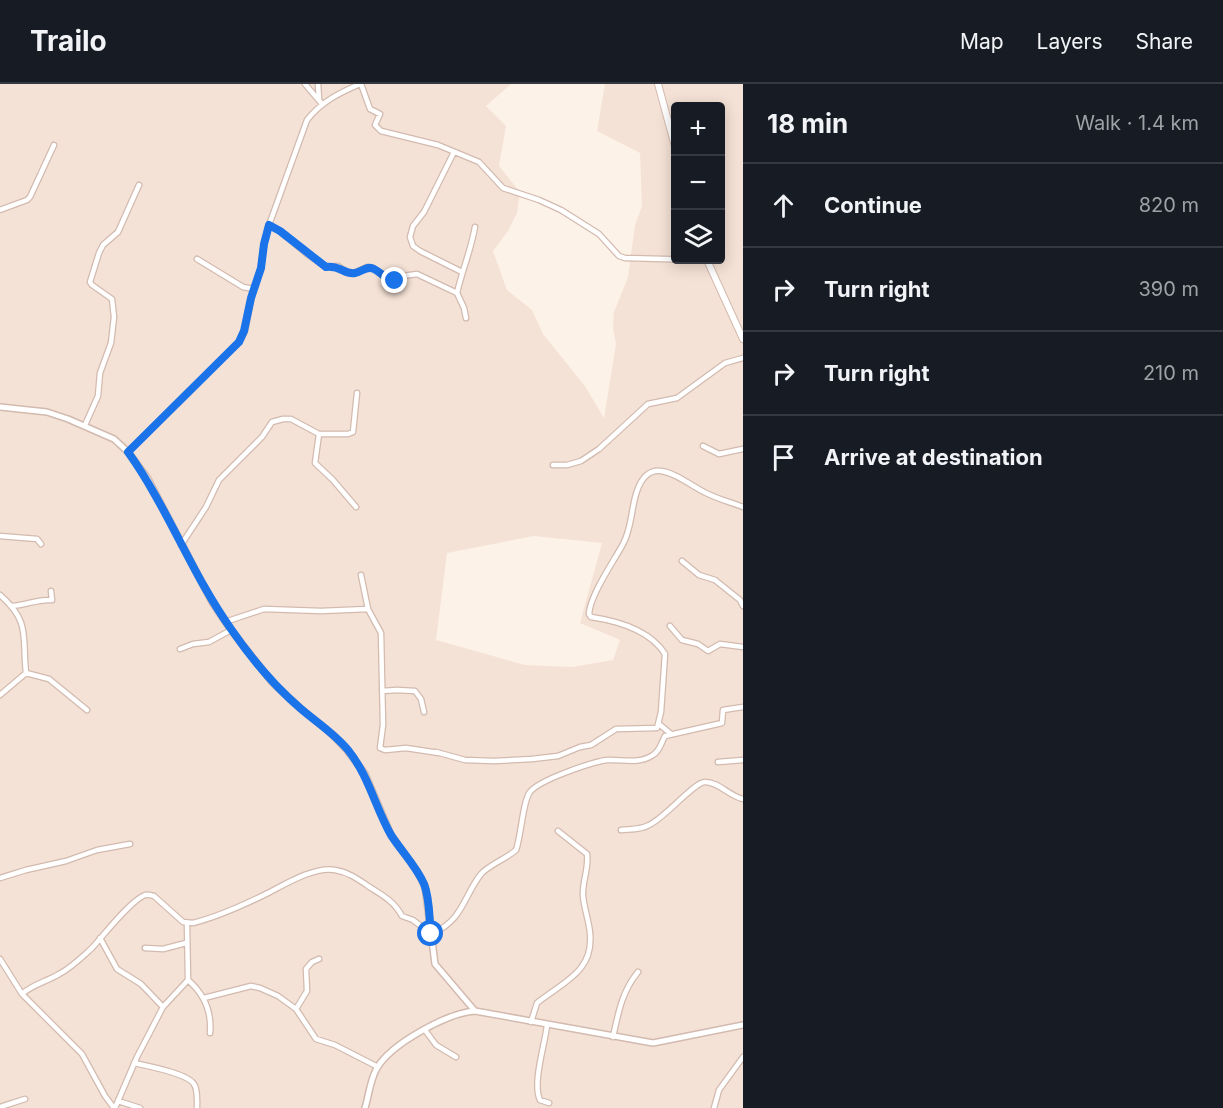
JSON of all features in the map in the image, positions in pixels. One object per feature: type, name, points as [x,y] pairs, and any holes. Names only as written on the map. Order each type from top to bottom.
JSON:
[{"type":"main road","points":[[658,84],[671,134]]},
{"type":"main road","points":[[709,264],[743,339]]},
{"type":"street","points":[[305,84],[320,102]]},
{"type":"street","points":[[318,84],[320,102]]},
{"type":"street","points":[[128,452],[239,342],[261,268],[269,225],[307,120],[320,102],[360,84],[370,109],[380,114],[375,124],[381,131],[438,145],[479,162],[503,188],[561,210],[599,234],[619,256],[671,259]]},
{"type":"street","points":[[0,210],[30,197],[54,145]]},
{"type":"street","points":[[454,152],[424,212],[413,226],[410,237],[413,246],[462,272]]},
{"type":"street","points":[[85,425],[98,396],[100,373],[108,354],[114,317],[112,299],[90,282],[103,245],[118,232],[139,185]]},
{"type":"street","points":[[269,225],[326,267],[338,266],[347,273],[354,273],[367,267],[373,268],[391,281],[395,281],[396,277],[417,274],[456,293],[464,308],[466,318]]},
{"type":"street","points":[[456,293],[471,250],[475,227]]},
{"type":"street","points":[[197,259],[243,287],[254,289]]},
{"type":"street","points":[[553,465],[567,465],[581,461],[599,449],[648,404],[677,398],[724,363],[743,358]]},
{"type":"street","points":[[181,545],[206,507],[219,480],[262,437],[272,422],[291,419],[319,434],[348,434],[353,432],[357,393]]},
{"type":"street","points":[[0,407],[47,412],[85,425],[114,439],[128,452],[148,479],[181,545],[225,622],[272,681],[332,734],[348,750],[365,774],[391,835],[425,886],[435,964],[475,1011]]},
{"type":"street","points":[[319,434],[315,463],[356,507]]},
{"type":"street","points":[[703,446],[719,454],[743,449]]},
{"type":"street","points":[[659,724],[665,654],[645,636],[627,625],[591,617],[589,614],[591,602],[624,543],[639,484],[646,476],[660,470],[673,474],[717,498],[743,507]]},
{"type":"street","points":[[0,536],[37,539],[41,544]]},
{"type":"street","points":[[682,561],[699,575],[715,580],[740,600],[743,606]]},
{"type":"street","points":[[361,575],[368,609],[381,633],[383,725],[380,748],[385,750],[406,748],[446,753]]},
{"type":"street","points":[[12,606],[26,605],[34,600],[52,600],[51,591]]},
{"type":"street","points":[[0,595],[12,606],[24,628],[26,673]]},
{"type":"street","points":[[225,622],[264,609],[321,611],[368,609]]},
{"type":"street","points":[[670,626],[682,640],[698,644],[708,651],[720,644],[743,647]]},
{"type":"street","points":[[180,649],[193,644],[209,642],[231,630]]},
{"type":"street","points":[[0,695],[26,673]]},
{"type":"street","points":[[26,673],[49,679],[87,710]]},
{"type":"street","points":[[382,691],[415,692],[421,699],[424,712]]},
{"type":"street","points":[[431,934],[441,930],[454,918],[482,873],[516,850],[522,829],[526,799],[534,788],[550,778],[604,761],[625,762],[649,758],[658,750],[665,736],[722,723],[723,710],[743,707]]},
{"type":"street","points":[[659,724],[671,734]]},
{"type":"street","points":[[436,752],[465,760],[494,761],[558,756],[591,745],[616,729],[652,728],[659,724]]},
{"type":"street","points":[[718,762],[743,760]]},
{"type":"street","points":[[621,830],[648,826],[668,812],[699,783],[714,784],[730,795],[743,799]]},
{"type":"street","points":[[531,1022],[537,1003],[569,982],[588,959],[590,952],[588,915],[583,897],[587,854],[558,831]]},
{"type":"street","points":[[0,878],[66,861],[97,849],[130,844]]},
{"type":"street","points":[[186,924],[201,921],[271,892],[283,884],[324,869],[334,869],[350,873],[388,898],[396,905],[402,916],[413,920],[431,934]]},
{"type":"street","points":[[22,994],[31,986],[67,969],[140,898],[149,894],[186,924],[188,980],[204,998],[211,1020],[210,1033]]},
{"type":"street","points":[[100,938],[117,969],[141,984],[163,1008]]},
{"type":"street","points":[[145,948],[163,949],[186,943]]},
{"type":"street","points":[[296,1009],[307,991],[306,969],[319,958]]},
{"type":"street","points":[[0,959],[22,994],[75,1046],[105,1096],[115,1108],[134,1064],[163,1008],[188,980]]},
{"type":"street","points":[[613,1037],[629,983],[638,972]]},
{"type":"street","points":[[204,998],[251,986],[260,988],[278,996],[296,1009],[316,1039],[378,1067]]},
{"type":"street","points":[[366,1107],[371,1084],[378,1067],[394,1048],[458,1014],[475,1011],[653,1043],[743,1025]]},
{"type":"street","points":[[548,1025],[538,1097],[549,1103]]},
{"type":"street","points":[[426,1030],[436,1045],[456,1057]]},
{"type":"street","points":[[714,1108],[719,1090],[743,1057]]},
{"type":"street","points":[[134,1064],[183,1076],[192,1082],[195,1085],[198,1108]]},
{"type":"street","points":[[0,1107],[25,1098]]},
{"type":"street","points":[[118,1101],[140,1108]]},
{"type":"shaded area","points":[[0,84],[511,84],[486,106],[506,126],[499,166],[520,192],[517,213],[508,231],[493,251],[507,290],[532,310],[543,334],[585,386],[604,418],[616,344],[613,328],[614,312],[628,277],[635,225],[642,206],[640,153],[597,131],[605,84],[743,84],[743,1108],[0,1108]],"holes":[[[534,536],[602,543],[580,623],[620,640],[613,660],[572,667],[525,665],[436,640],[447,553]]]},
{"type":"route","points":[[395,281],[384,277],[373,268],[367,267],[362,271],[347,273],[338,266],[326,267],[269,225],[261,268],[239,342],[128,452],[148,479],[212,602],[246,651],[272,681],[348,750],[365,774],[391,835],[425,886],[431,934]]}]
